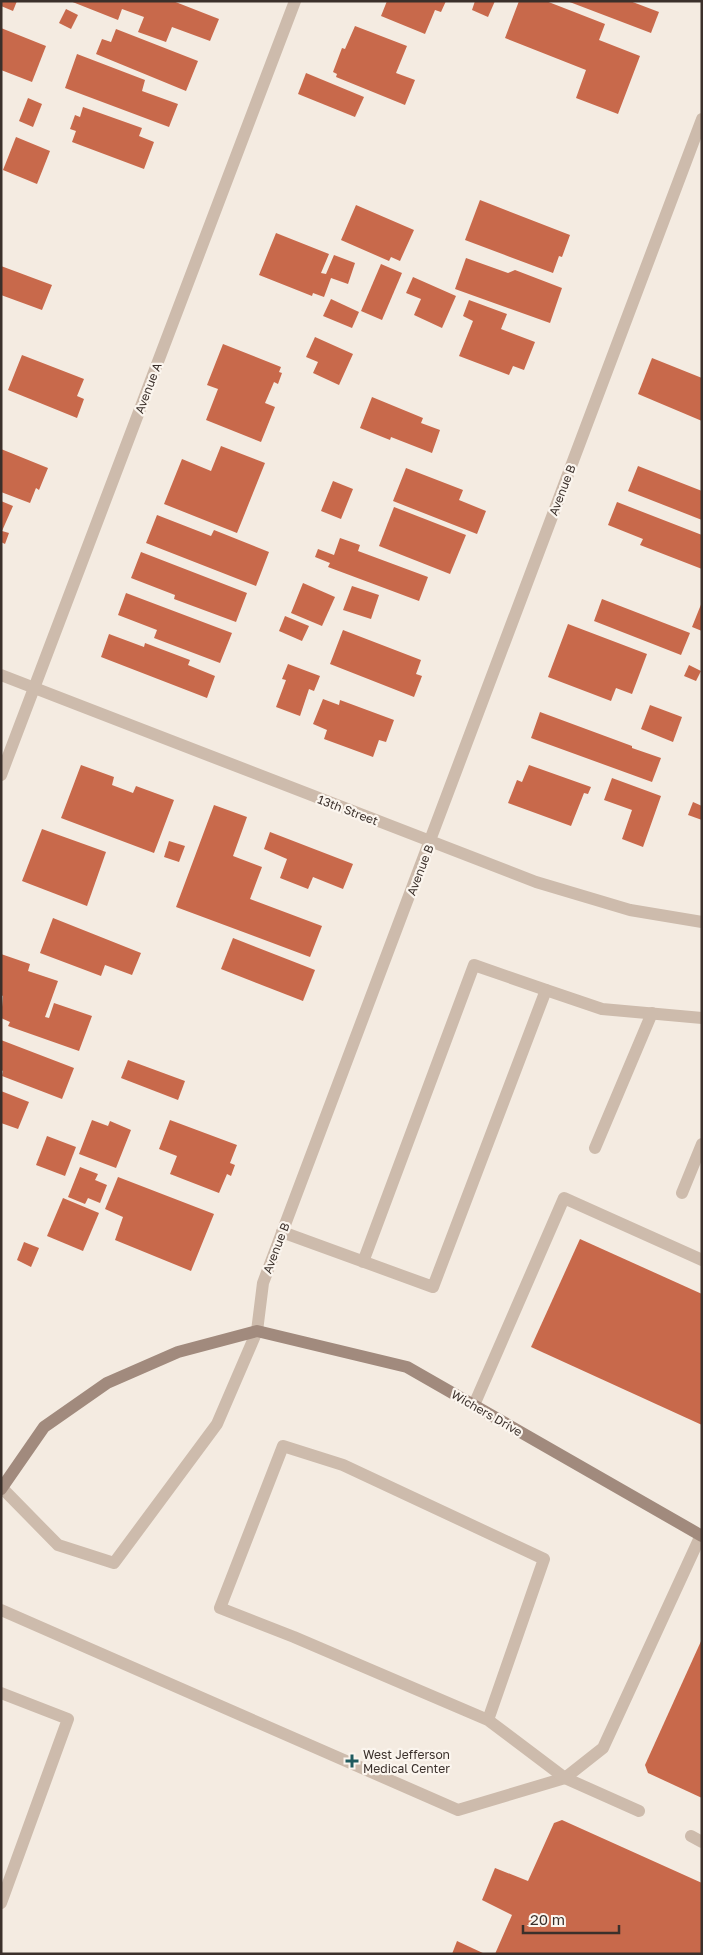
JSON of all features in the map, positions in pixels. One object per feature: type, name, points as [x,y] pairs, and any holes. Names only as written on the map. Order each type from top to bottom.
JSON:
[{"type":"street","name":"Avenue A","points":[[1,775],[295,1]]},
{"type":"street","name":"Avenue B","points":[[2,1488],[58,1545],[114,1564],[217,1424],[257,1331],[263,1283],[431,842],[702,119]]},
{"type":"street","name":"13th Street","points":[[1,675],[536,882],[630,910],[702,922]]},
{"type":"street","points":[[363,1262],[474,965],[602,1009],[702,1018]]},
{"type":"street","points":[[282,1232],[433,1287],[546,990]]},
{"type":"street","points":[[595,1148],[652,1013]]},
{"type":"street","points":[[682,1193],[702,1144]]},
{"type":"street","points":[[474,1405],[564,1198],[702,1260]]},
{"type":"street","points":[[2,1488],[44,1427],[106,1383],[178,1352],[257,1331]]},
{"type":"street","name":"Wichers Drive","points":[[257,1331],[407,1366],[701,1536]]},
{"type":"street","points":[[488,1720],[544,1559],[343,1465],[283,1446],[220,1608],[294,1637],[488,1720],[565,1778],[639,1811]]},
{"type":"street","points":[[1,1610],[458,1810],[565,1778],[603,1748],[701,1536]]},
{"type":"street","points":[[1,1693],[68,1719],[1,1903]]},
{"type":"building","points":[[1,1],[17,1],[13,11],[1,6]]},
{"type":"building","points":[[70,1],[173,1],[219,19],[210,41],[172,27],[166,42],[138,32],[144,17],[122,9],[118,20]]},
{"type":"building","points":[[387,1],[446,1],[441,12],[435,10],[425,34],[381,16]]},
{"type":"building","points":[[475,1],[495,1],[488,17],[472,10]]},
{"type":"building","points":[[519,1],[546,1],[605,24],[599,40],[640,56],[618,114],[576,98],[586,70],[505,38]]},
{"type":"building","points":[[567,1],[630,1],[659,12],[651,33]]},
{"type":"building","points":[[66,9],[78,15],[71,29],[59,23]]},
{"type":"building","points":[[355,26],[407,46],[396,73],[415,80],[405,105],[336,77],[337,74],[333,72],[342,48],[345,49]]},
{"type":"building","points":[[1,28],[46,46],[32,82],[1,70]]},
{"type":"building","points":[[116,29],[198,61],[186,91],[96,54],[102,39],[111,42]]},
{"type":"building","points":[[77,54],[145,80],[142,91],[178,104],[169,127],[65,88]]},
{"type":"building","points":[[306,73],[364,97],[355,117],[298,94]]},
{"type":"building","points":[[28,98],[42,104],[33,127],[19,121]]},
{"type":"building","points":[[83,107],[142,128],[139,136],[154,142],[144,169],[72,142],[76,131],[70,129],[75,115],[80,117]]},
{"type":"building","points":[[16,137],[50,151],[37,184],[3,170]]},
{"type":"building","points":[[480,200],[570,235],[562,257],[559,256],[553,273],[465,240]]},
{"type":"building","points":[[356,205],[414,230],[400,261],[391,257],[389,261],[341,240]]},
{"type":"building","points":[[276,233],[329,254],[321,273],[326,274],[334,255],[355,263],[348,284],[331,278],[324,297],[313,293],[312,296],[259,275]]},
{"type":"building","points":[[466,258],[508,273],[515,270],[562,288],[550,323],[455,289]]},
{"type":"building","points":[[381,264],[402,273],[382,320],[361,311]]},
{"type":"building","points":[[1,266],[52,285],[42,310],[1,295]]},
{"type":"building","points":[[413,277],[456,296],[442,328],[414,315],[421,299],[406,293]]},
{"type":"building","points":[[331,299],[359,312],[352,328],[323,316]]},
{"type":"building","points":[[469,300],[507,314],[501,329],[535,342],[524,370],[513,366],[509,375],[459,356],[473,321],[463,316]]},
{"type":"building","points":[[315,337],[353,354],[339,385],[313,373],[318,362],[306,357]]},
{"type":"building","points":[[223,344],[281,367],[279,372],[282,373],[278,384],[274,382],[265,403],[275,407],[261,442],[206,420],[218,389],[207,385]]},
{"type":"building","points":[[22,355],[84,379],[77,396],[84,399],[77,418],[8,390]]},
{"type":"building","points":[[652,358],[702,378],[702,421],[638,394]]},
{"type":"building","points":[[372,397],[423,418],[421,423],[440,430],[432,453],[391,437],[390,440],[360,428]]},
{"type":"building","points":[[221,446],[265,463],[237,533],[164,504],[182,459],[211,471]]},
{"type":"building","points":[[1,449],[48,468],[39,490],[36,488],[30,503],[1,492]]},
{"type":"building","points":[[638,466],[702,491],[702,520],[628,491]]},
{"type":"building","points":[[406,468],[463,490],[459,500],[486,511],[477,534],[393,501]]},
{"type":"building","points":[[333,481],[353,489],[341,519],[321,511]]},
{"type":"building","points":[[1,501],[13,506],[2,531],[9,533],[5,544],[1,542]]},
{"type":"building","points":[[617,502],[702,535],[702,569],[640,545],[643,539],[608,525]]},
{"type":"building","points":[[394,507],[466,535],[450,574],[379,546]]},
{"type":"building","points":[[157,515],[211,536],[214,530],[269,552],[256,586],[146,543]]},
{"type":"building","points":[[340,538],[360,545],[358,551],[428,577],[419,601],[328,567],[330,563],[315,557],[318,549],[334,555]]},
{"type":"building","points":[[141,552],[247,593],[236,622],[174,599],[175,595],[131,578]]},
{"type":"building","points":[[303,583],[335,597],[322,626],[291,613]]},
{"type":"building","points":[[352,586],[379,595],[371,619],[343,610]]},
{"type":"building","points":[[126,593],[232,633],[220,663],[154,638],[157,630],[118,615]]},
{"type":"building","points":[[602,599],[690,633],[681,655],[594,621]]},
{"type":"building","points":[[702,602],[702,631],[692,627]]},
{"type":"building","points":[[285,616],[309,626],[302,641],[279,631]]},
{"type":"building","points":[[568,624],[647,654],[632,694],[616,688],[611,701],[548,677]]},
{"type":"building","points":[[343,630],[421,660],[416,674],[422,676],[414,697],[330,664]]},
{"type":"building","points":[[109,634],[144,647],[145,643],[190,660],[188,665],[215,676],[207,698],[101,657]]},
{"type":"building","points":[[288,664],[320,676],[314,691],[309,689],[300,716],[276,707],[286,680],[282,679]]},
{"type":"building","points":[[689,665],[701,671],[696,681],[684,676]]},
{"type":"building","points":[[323,699],[339,705],[340,700],[394,720],[386,742],[379,740],[373,757],[324,739],[327,730],[313,724]]},
{"type":"building","points":[[650,705],[682,717],[673,742],[641,729]]},
{"type":"building","points":[[540,712],[661,758],[652,782],[531,738]]},
{"type":"building","points":[[81,765],[114,777],[112,785],[133,793],[136,786],[174,800],[154,853],[61,818]]},
{"type":"building","points":[[529,765],[591,787],[588,794],[584,793],[571,826],[508,803],[517,780],[522,782]]},
{"type":"building","points":[[612,778],[661,796],[643,847],[622,839],[632,810],[604,800]]},
{"type":"building","points":[[693,802],[702,806],[702,820],[688,815]]},
{"type":"building","points":[[214,805],[247,817],[233,856],[262,867],[250,899],[322,926],[310,957],[176,907]]},
{"type":"building","points":[[42,829],[106,852],[87,906],[22,881]]},
{"type":"building","points":[[270,832],[353,864],[343,889],[313,877],[308,889],[280,878],[287,859],[264,849]]},
{"type":"building","points":[[169,841],[185,846],[179,862],[164,857]]},
{"type":"building","points":[[53,918],[141,953],[132,975],[105,965],[101,976],[40,953]]},
{"type":"building","points":[[233,938],[315,970],[303,1001],[221,969]]},
{"type":"building","points":[[1,954],[30,964],[28,971],[58,981],[45,1017],[49,1018],[54,1003],[92,1016],[79,1051],[8,1026],[10,1022],[1,1018],[3,996],[1,995]]},
{"type":"building","points":[[1,1040],[74,1068],[62,1099],[2,1076]]},
{"type":"building","points":[[128,1060],[185,1081],[178,1100],[121,1078]]},
{"type":"building","points":[[1,1091],[29,1102],[18,1129],[1,1123]]},
{"type":"building","points":[[92,1120],[108,1126],[110,1121],[131,1130],[116,1168],[79,1154]]},
{"type":"building","points":[[170,1120],[237,1145],[230,1163],[235,1165],[231,1176],[227,1174],[219,1193],[170,1174],[177,1156],[159,1149]]},
{"type":"building","points":[[47,1136],[76,1147],[65,1176],[36,1165]]},
{"type":"building","points":[[80,1167],[98,1174],[95,1180],[107,1185],[100,1203],[88,1198],[85,1204],[68,1197]]},
{"type":"building","points":[[118,1177],[214,1214],[191,1271],[115,1240],[123,1217],[105,1209]]},
{"type":"building","points":[[63,1198],[99,1213],[83,1251],[47,1236]]},
{"type":"building","points":[[580,1239],[702,1294],[702,1425],[531,1347]]},
{"type":"building","points":[[24,1242],[39,1248],[31,1267],[17,1260]]},
{"type":"building","points":[[702,1639],[702,1798],[648,1773],[645,1765]]},
{"type":"building","points":[[562,1820],[702,1883],[702,1954],[495,1954],[512,1915],[482,1900],[495,1868],[528,1881],[554,1823]]},
{"type":"building","points":[[457,1941],[485,1954],[452,1954]]},
{"type":"place","name":"West Jefferson Medical Center","points":[[352,1761]]}]
